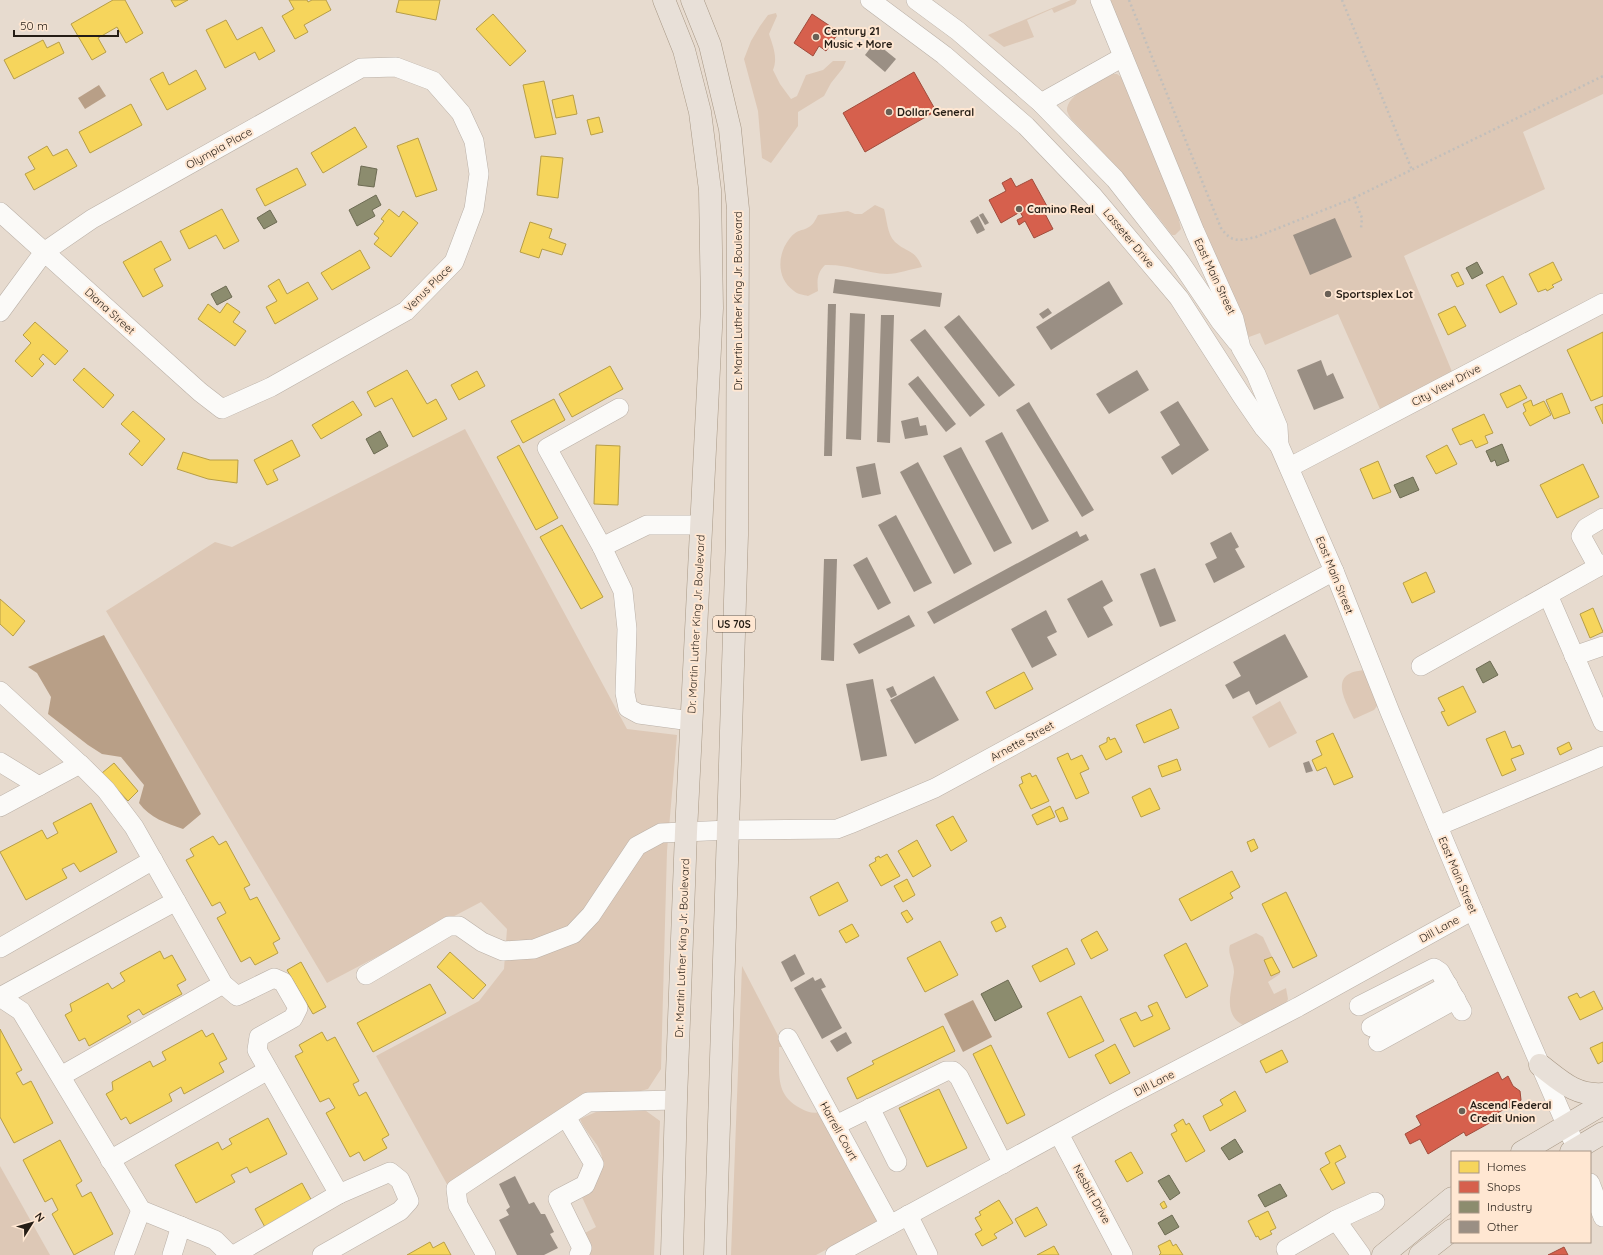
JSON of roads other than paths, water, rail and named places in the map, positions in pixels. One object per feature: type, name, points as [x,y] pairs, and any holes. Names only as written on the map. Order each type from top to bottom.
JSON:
[{"type":"main road","name":"Dr. Martin Luther King Jr. Boulevard","points":[[664,0],[684,50],[700,112],[710,190],[712,308],[686,832],[672,1255]]},
{"type":"main road","name":"Dr. Martin Luther King Jr. Boulevard","points":[[692,0],[710,45],[730,129],[738,209],[737,535],[715,1255]]},
{"type":"main road","points":[[1540,1066],[1574,1090],[1588,1094],[1603,1094]]},
{"type":"main road","points":[[1524,1151],[1603,1104]]},
{"type":"main road","points":[[1575,1151],[1603,1133]]},
{"type":"main road","points":[[1383,1255],[1451,1199]]},
{"type":"main road","points":[[1420,1255],[1451,1231]]},
{"type":"street","name":"Lasseter Drive","points":[[870,0],[944,55],[1026,126],[1092,196],[1179,298],[1242,396],[1264,428],[1279,445]]},
{"type":"street","points":[[916,0],[958,31],[1041,103],[1115,178],[1195,283],[1220,321],[1241,348]]},
{"type":"street","name":"East Main Street","points":[[1100,0],[1187,214],[1234,319],[1241,348],[1256,374],[1278,427],[1279,445],[1290,467],[1334,571],[1388,706],[1473,910],[1566,1126],[1575,1151]]},
{"type":"street","points":[[1041,103],[1123,57]]},
{"type":"street","name":"Olympia Place","points":[[0,312],[44,252],[92,219],[361,68],[396,67],[433,81],[461,112]]},
{"type":"street","name":"Venus Place","points":[[222,409],[271,387],[406,312],[454,262],[474,209],[479,174],[474,141],[461,112]]},
{"type":"street","name":"Diana Street","points":[[0,212],[200,392],[222,409]]},
{"type":"street","points":[[1187,214],[1189,246],[1195,283]]},
{"type":"street","points":[[1179,298],[1195,283]]},
{"type":"street","name":"City View Drive","points":[[1290,467],[1603,302]]},
{"type":"street","points":[[619,408],[547,448],[602,547],[623,591],[627,629],[624,693],[628,708],[639,714],[691,721]]},
{"type":"street","points":[[1421,666],[1600,566],[1581,536],[1586,528],[1603,518]]},
{"type":"street","points":[[602,547],[647,526],[701,525]]},
{"type":"street","name":"Arnette Street","points":[[366,975],[449,926],[459,926],[482,942],[503,951],[534,949],[574,934],[591,915],[637,846],[661,833],[729,830],[837,829],[935,788],[1334,571]]},
{"type":"street","points":[[1548,595],[1603,722]]},
{"type":"street","points":[[1574,656],[1603,646]]},
{"type":"street","points":[[0,691],[80,764],[106,790],[134,827],[154,860],[223,984],[237,996],[274,978],[283,982],[298,1008],[293,1018],[260,1037],[257,1050],[339,1194]]},
{"type":"street","points":[[1438,826],[1603,756]]},
{"type":"street","points":[[0,762],[39,786]]},
{"type":"street","points":[[0,807],[80,764]]},
{"type":"street","points":[[0,948],[154,860]]},
{"type":"street","points":[[176,901],[0,997],[21,1011],[141,1210],[215,1240],[230,1255]]},
{"type":"street","name":"Dill Lane","points":[[835,1255],[1298,1007],[1473,910]]},
{"type":"street","points":[[60,1076],[223,984]]},
{"type":"street","points":[[1369,1024],[1450,990],[1369,1024]]},
{"type":"street","name":"Harrell Court","points":[[788,1038],[890,1225]]},
{"type":"street","points":[[110,1160],[268,1070]]},
{"type":"street","points":[[836,1125],[946,1071],[953,1072],[959,1077],[1003,1164]]},
{"type":"street","points":[[486,1255],[458,1205],[456,1189],[588,1102],[676,1100]]},
{"type":"street","points":[[870,1108],[896,1162]]},
{"type":"street","points":[[566,1117],[594,1164],[584,1185],[558,1199],[582,1248],[579,1255]]},
{"type":"street","name":"Nesbitt Drive","points":[[1059,1134],[1123,1255]]},
{"type":"street","points":[[234,1255],[339,1194],[390,1172],[400,1180],[409,1201],[400,1212],[322,1255]]},
{"type":"street","points":[[1591,1186],[1603,1217]]},
{"type":"street","points":[[1286,1249],[1336,1220],[1375,1202]]},
{"type":"street","points":[[124,1255],[141,1210]]},
{"type":"street","points":[[908,1215],[928,1255]]},
{"type":"street","points":[[1336,1220],[1361,1255]]},
{"type":"street","points":[[172,1255],[181,1226]]},
{"type":"place","name":"Century 21 Music + More","points":[[816,37]]},
{"type":"place","name":"Dollar General","points":[[889,112]]},
{"type":"place","name":"Camino Real","points":[[1019,209]]},
{"type":"place","name":"Sportsplex Lot","points":[[1328,294]]},
{"type":"place","name":"Ascend Federal Credit Union","points":[[1462,1111]]}]
